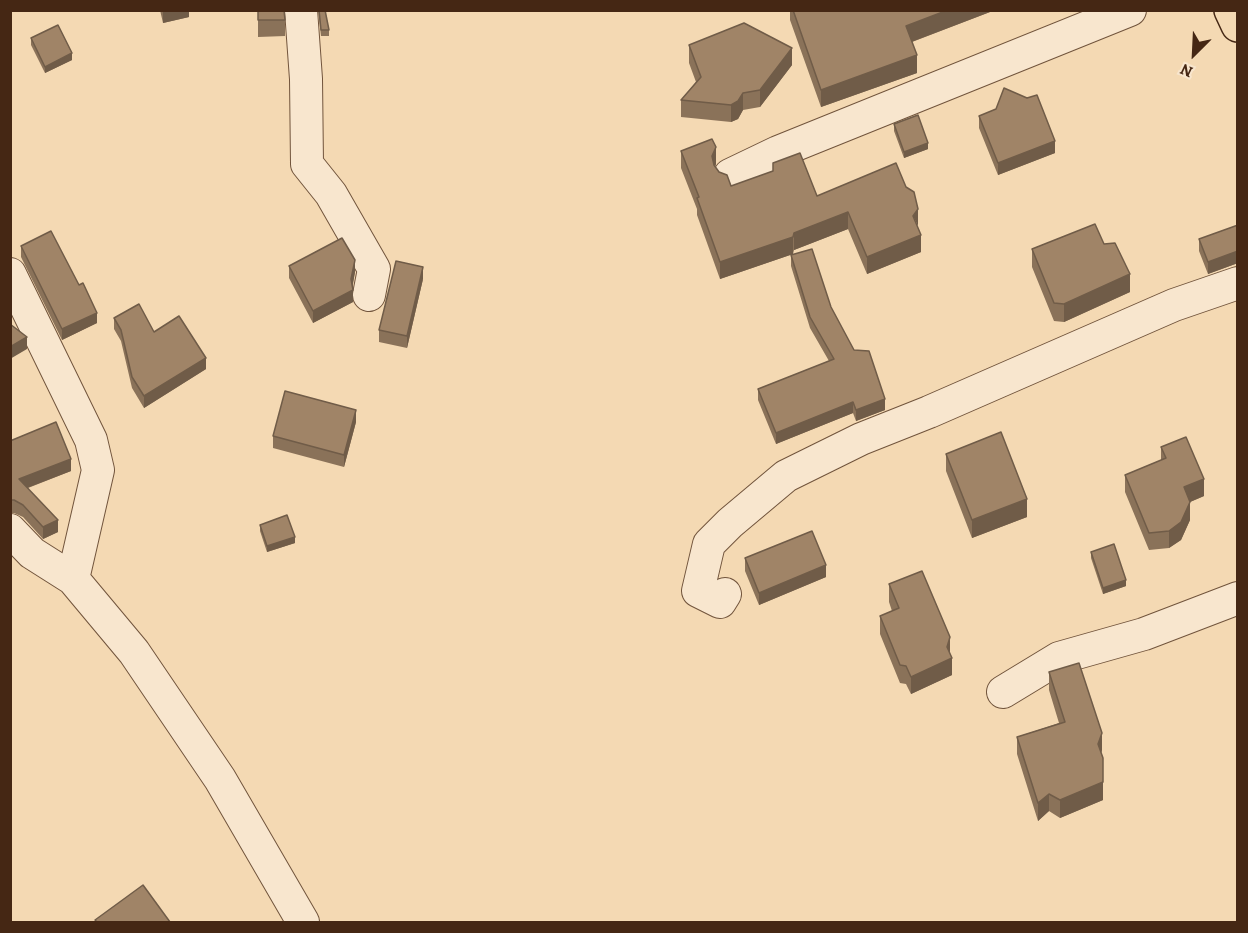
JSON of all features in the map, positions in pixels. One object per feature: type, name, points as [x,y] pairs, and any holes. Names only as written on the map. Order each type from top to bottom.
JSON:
[{"type":"main road","points":[[1232,10],[1238,25]]},
{"type":"street","points":[[302,10],[307,164],[331,194],[374,269],[369,295]]},
{"type":"street","points":[[730,175],[778,152],[1131,10]]},
{"type":"street","points":[[10,274],[91,440],[98,470],[73,579]]},
{"type":"street","points":[[725,594],[720,602],[698,591],[710,544],[730,523],[786,476],[861,439],[940,408],[1174,305],[1238,283]]},
{"type":"street","points":[[10,530],[32,552],[73,579],[134,652],[220,779],[303,922]]},
{"type":"street","points":[[1003,692],[1059,658],[1144,634],[1238,598]]},
{"type":"building","points":[[258,10],[284,10],[285,20],[258,20]]},
{"type":"building","points":[[319,10],[325,10],[329,30],[321,30]]},
{"type":"building","points":[[793,10],[948,10],[906,26],[917,55],[821,90]]},
{"type":"building","points":[[744,23],[792,48],[760,90],[743,93],[738,101],[731,105],[681,100],[701,77],[689,45]]},
{"type":"building","points":[[58,25],[72,53],[45,67],[31,38]]},
{"type":"building","points":[[1004,88],[1027,98],[1037,95],[1055,141],[998,163],[979,116],[996,109]]},
{"type":"building","points":[[918,115],[928,143],[904,152],[894,124]]},
{"type":"building","points":[[712,139],[716,147],[712,156],[714,165],[719,172],[727,175],[731,186],[773,171],[773,163],[800,153],[817,196],[896,163],[906,187],[914,192],[918,209],[913,216],[921,235],[867,257],[848,212],[794,233],[793,237],[720,262],[681,151]]},
{"type":"building","points":[[1095,224],[1104,244],[1115,243],[1130,274],[1064,304],[1054,303],[1032,249]]},
{"type":"building","points":[[1238,225],[1238,251],[1208,262],[1199,239]]},
{"type":"building","points":[[51,231],[79,285],[83,283],[97,313],[62,329],[21,246]]},
{"type":"building","points":[[342,238],[355,260],[351,279],[353,290],[313,311],[289,266]]},
{"type":"building","points":[[812,249],[831,307],[854,350],[869,351],[885,399],[856,410],[853,402],[776,433],[758,389],[834,359],[810,317],[791,255]]},
{"type":"building","points":[[396,261],[423,267],[407,336],[379,330]]},
{"type":"building","points":[[139,304],[154,332],[179,316],[206,358],[144,396],[132,377],[121,330],[114,318]]},
{"type":"building","points":[[10,324],[27,337],[10,347]]},
{"type":"building","points":[[285,391],[356,410],[344,455],[273,436]]},
{"type":"building","points":[[56,422],[71,459],[19,479],[58,520],[43,527],[23,505],[10,500],[10,441]]},
{"type":"building","points":[[1001,432],[1027,499],[972,520],[946,454]]},
{"type":"building","points":[[1186,437],[1204,479],[1184,487],[1190,502],[1181,522],[1169,531],[1149,533],[1125,475],[1166,458],[1161,447]]},
{"type":"building","points":[[287,515],[295,537],[267,546],[260,525]]},
{"type":"building","points":[[812,531],[826,565],[759,593],[745,558]]},
{"type":"building","points":[[1114,544],[1126,580],[1103,588],[1091,552]]},
{"type":"building","points":[[922,571],[950,637],[947,647],[952,658],[911,677],[906,666],[900,665],[880,616],[899,608],[889,584]]},
{"type":"building","points":[[1079,663],[1102,733],[1098,744],[1103,758],[1103,782],[1060,800],[1049,794],[1038,803],[1017,737],[1065,722],[1049,672]]},
{"type":"building","points":[[143,885],[170,922],[97,922],[95,920]]}]
